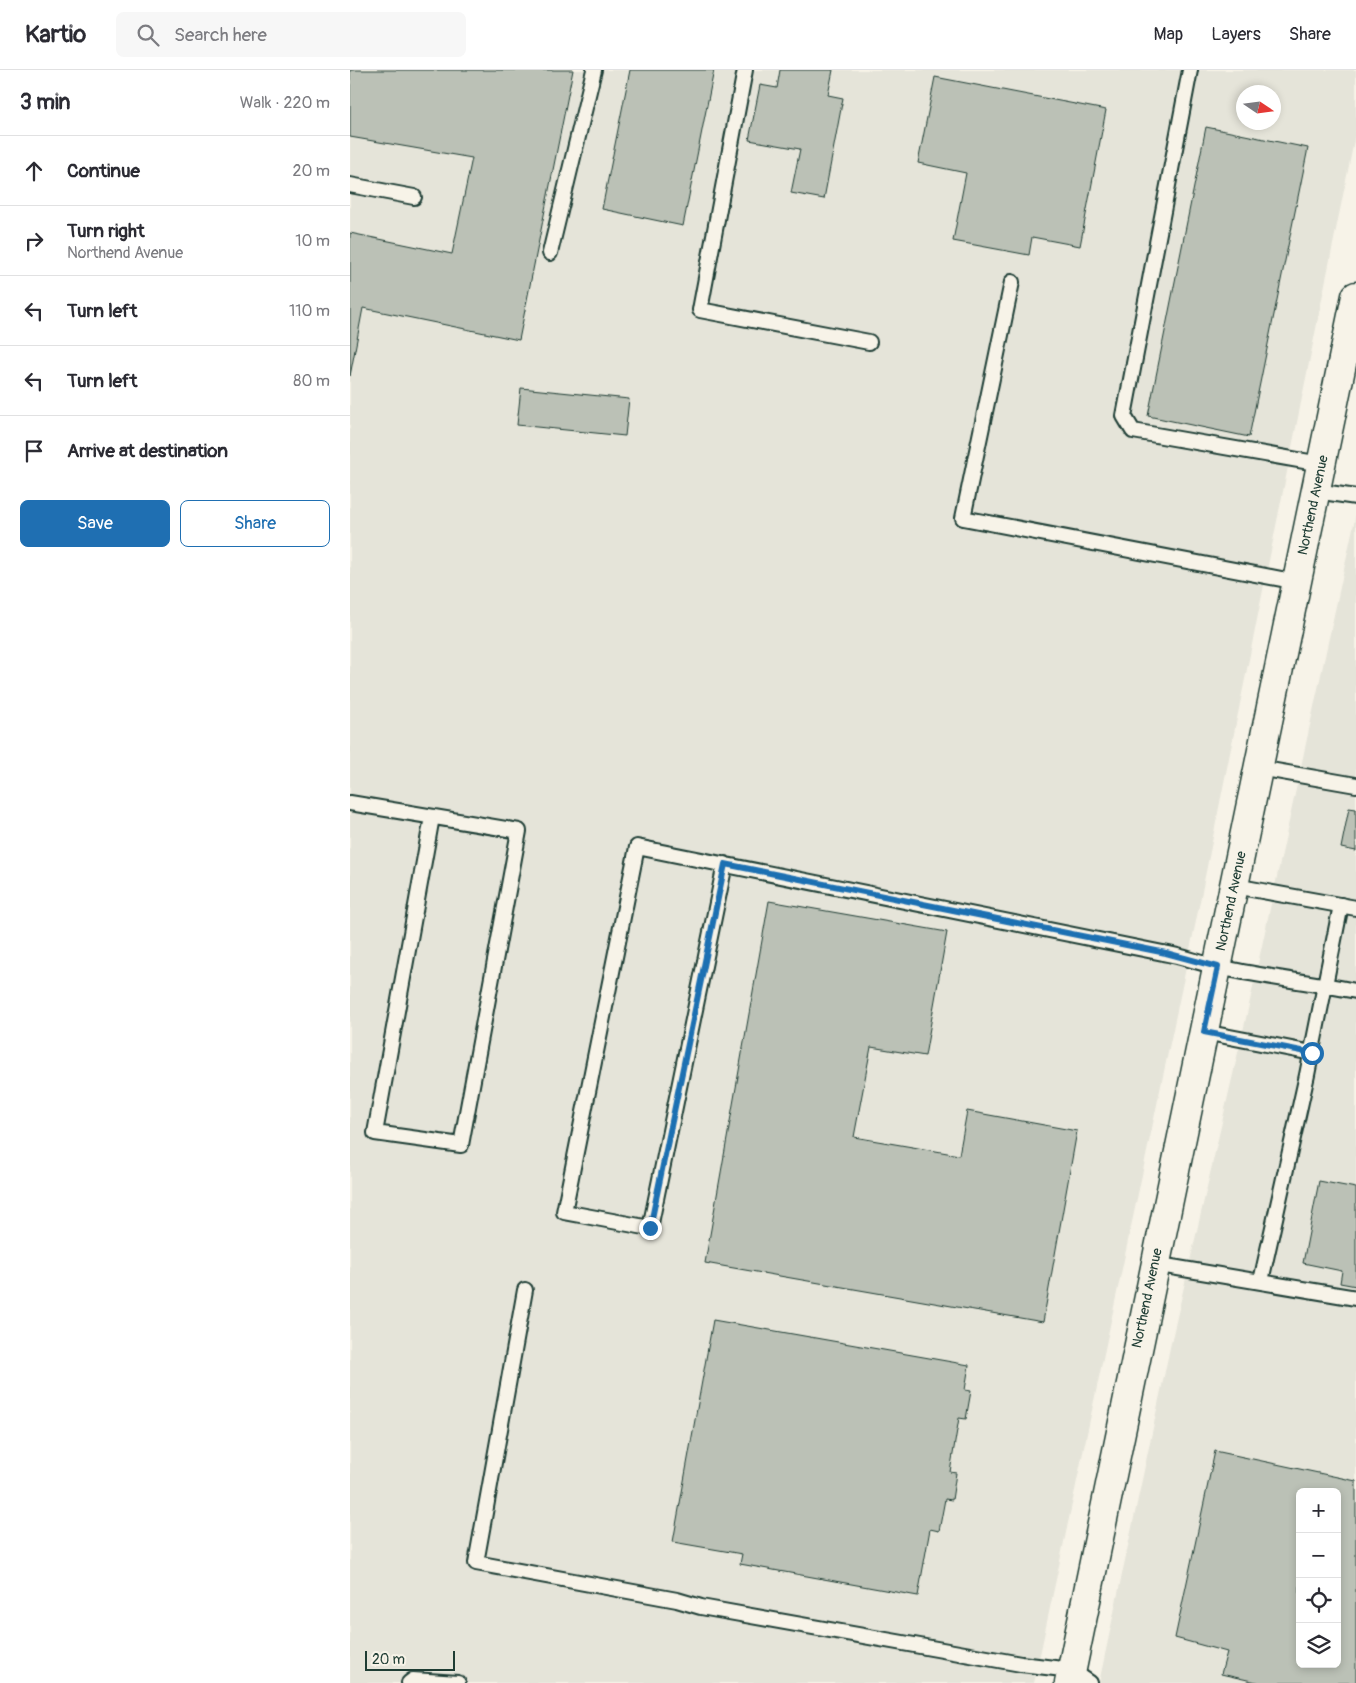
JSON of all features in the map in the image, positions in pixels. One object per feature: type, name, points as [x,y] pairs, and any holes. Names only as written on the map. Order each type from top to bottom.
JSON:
[{"type":"street","name":"Northend Avenue","points":[[1077,1679],[1154,1264],[1235,886],[1356,296]]},
{"type":"lane","points":[[550,253],[594,70]]},
{"type":"lane","points":[[745,70],[700,310],[869,342]]},
{"type":"lane","points":[[1190,70],[1124,416],[1133,431],[1321,464]]},
{"type":"lane","points":[[350,185],[414,197]]},
{"type":"lane","points":[[1012,282],[963,518],[1297,582]]},
{"type":"lane","points":[[1316,491],[1356,497]]},
{"type":"lane","points":[[1259,768],[1356,785]]},
{"type":"lane","points":[[350,803],[432,817],[519,832],[461,1145],[375,1133],[432,817]]},
{"type":"lane","points":[[725,864],[650,1228],[564,1212],[637,847],[725,864],[1166,953],[1218,967],[1356,992]]},
{"type":"lane","points":[[1235,886],[1356,908]]},
{"type":"lane","points":[[1260,1281],[1312,1053],[1341,905]]},
{"type":"lane","points":[[1204,1032],[1312,1053]]},
{"type":"lane","points":[[1154,1264],[1356,1298]]},
{"type":"lane","points":[[525,1290],[476,1563],[677,1600],[720,1611],[1021,1664],[1077,1679]]},
{"type":"lane","points":[[409,1683],[413,1680],[458,1683]]},
{"type":"shaded area","points":[[350,70],[1356,70],[1356,131],[1196,921],[1034,1683],[350,1683]]},
{"type":"shaded area","points":[[1356,514],[1356,1683],[1099,1683],[1171,1343],[1249,1005]]},
{"type":"building","points":[[350,70],[573,70],[519,340],[363,308],[350,376],[350,233],[452,254],[472,158],[350,137]]},
{"type":"building","points":[[630,70],[714,70],[683,226],[602,209]]},
{"type":"building","points":[[780,70],[833,70],[828,95],[843,98],[824,199],[791,193],[800,149],[749,140],[760,85],[777,88]]},
{"type":"building","points":[[935,77],[1106,110],[1080,246],[1032,237],[1029,255],[953,241],[966,173],[918,163]]},
{"type":"building","points":[[1206,127],[1308,148],[1249,437],[1148,416]]},
{"type":"building","points":[[521,388],[629,399],[625,436],[517,425]]},
{"type":"building","points":[[1349,808],[1356,809],[1356,851],[1341,848]]},
{"type":"building","points":[[769,901],[947,932],[925,1056],[871,1047],[854,1137],[959,1155],[967,1111],[1077,1131],[1043,1322],[705,1263]]},
{"type":"building","points":[[1319,1181],[1356,1188],[1356,1286],[1340,1283],[1342,1271],[1303,1263]]},
{"type":"building","points":[[713,1320],[969,1365],[965,1390],[971,1391],[966,1419],[959,1418],[950,1472],[956,1473],[952,1500],[945,1499],[939,1531],[930,1529],[918,1596],[740,1564],[742,1554],[673,1542]]},
{"type":"building","points":[[1215,1451],[1356,1481],[1356,1683],[1261,1683],[1221,1674],[1227,1652],[1175,1638]]},
{"type":"route","points":[[650,1228],[725,864],[1083,938],[1166,953],[1218,967],[1204,1032],[1312,1053]]}]
